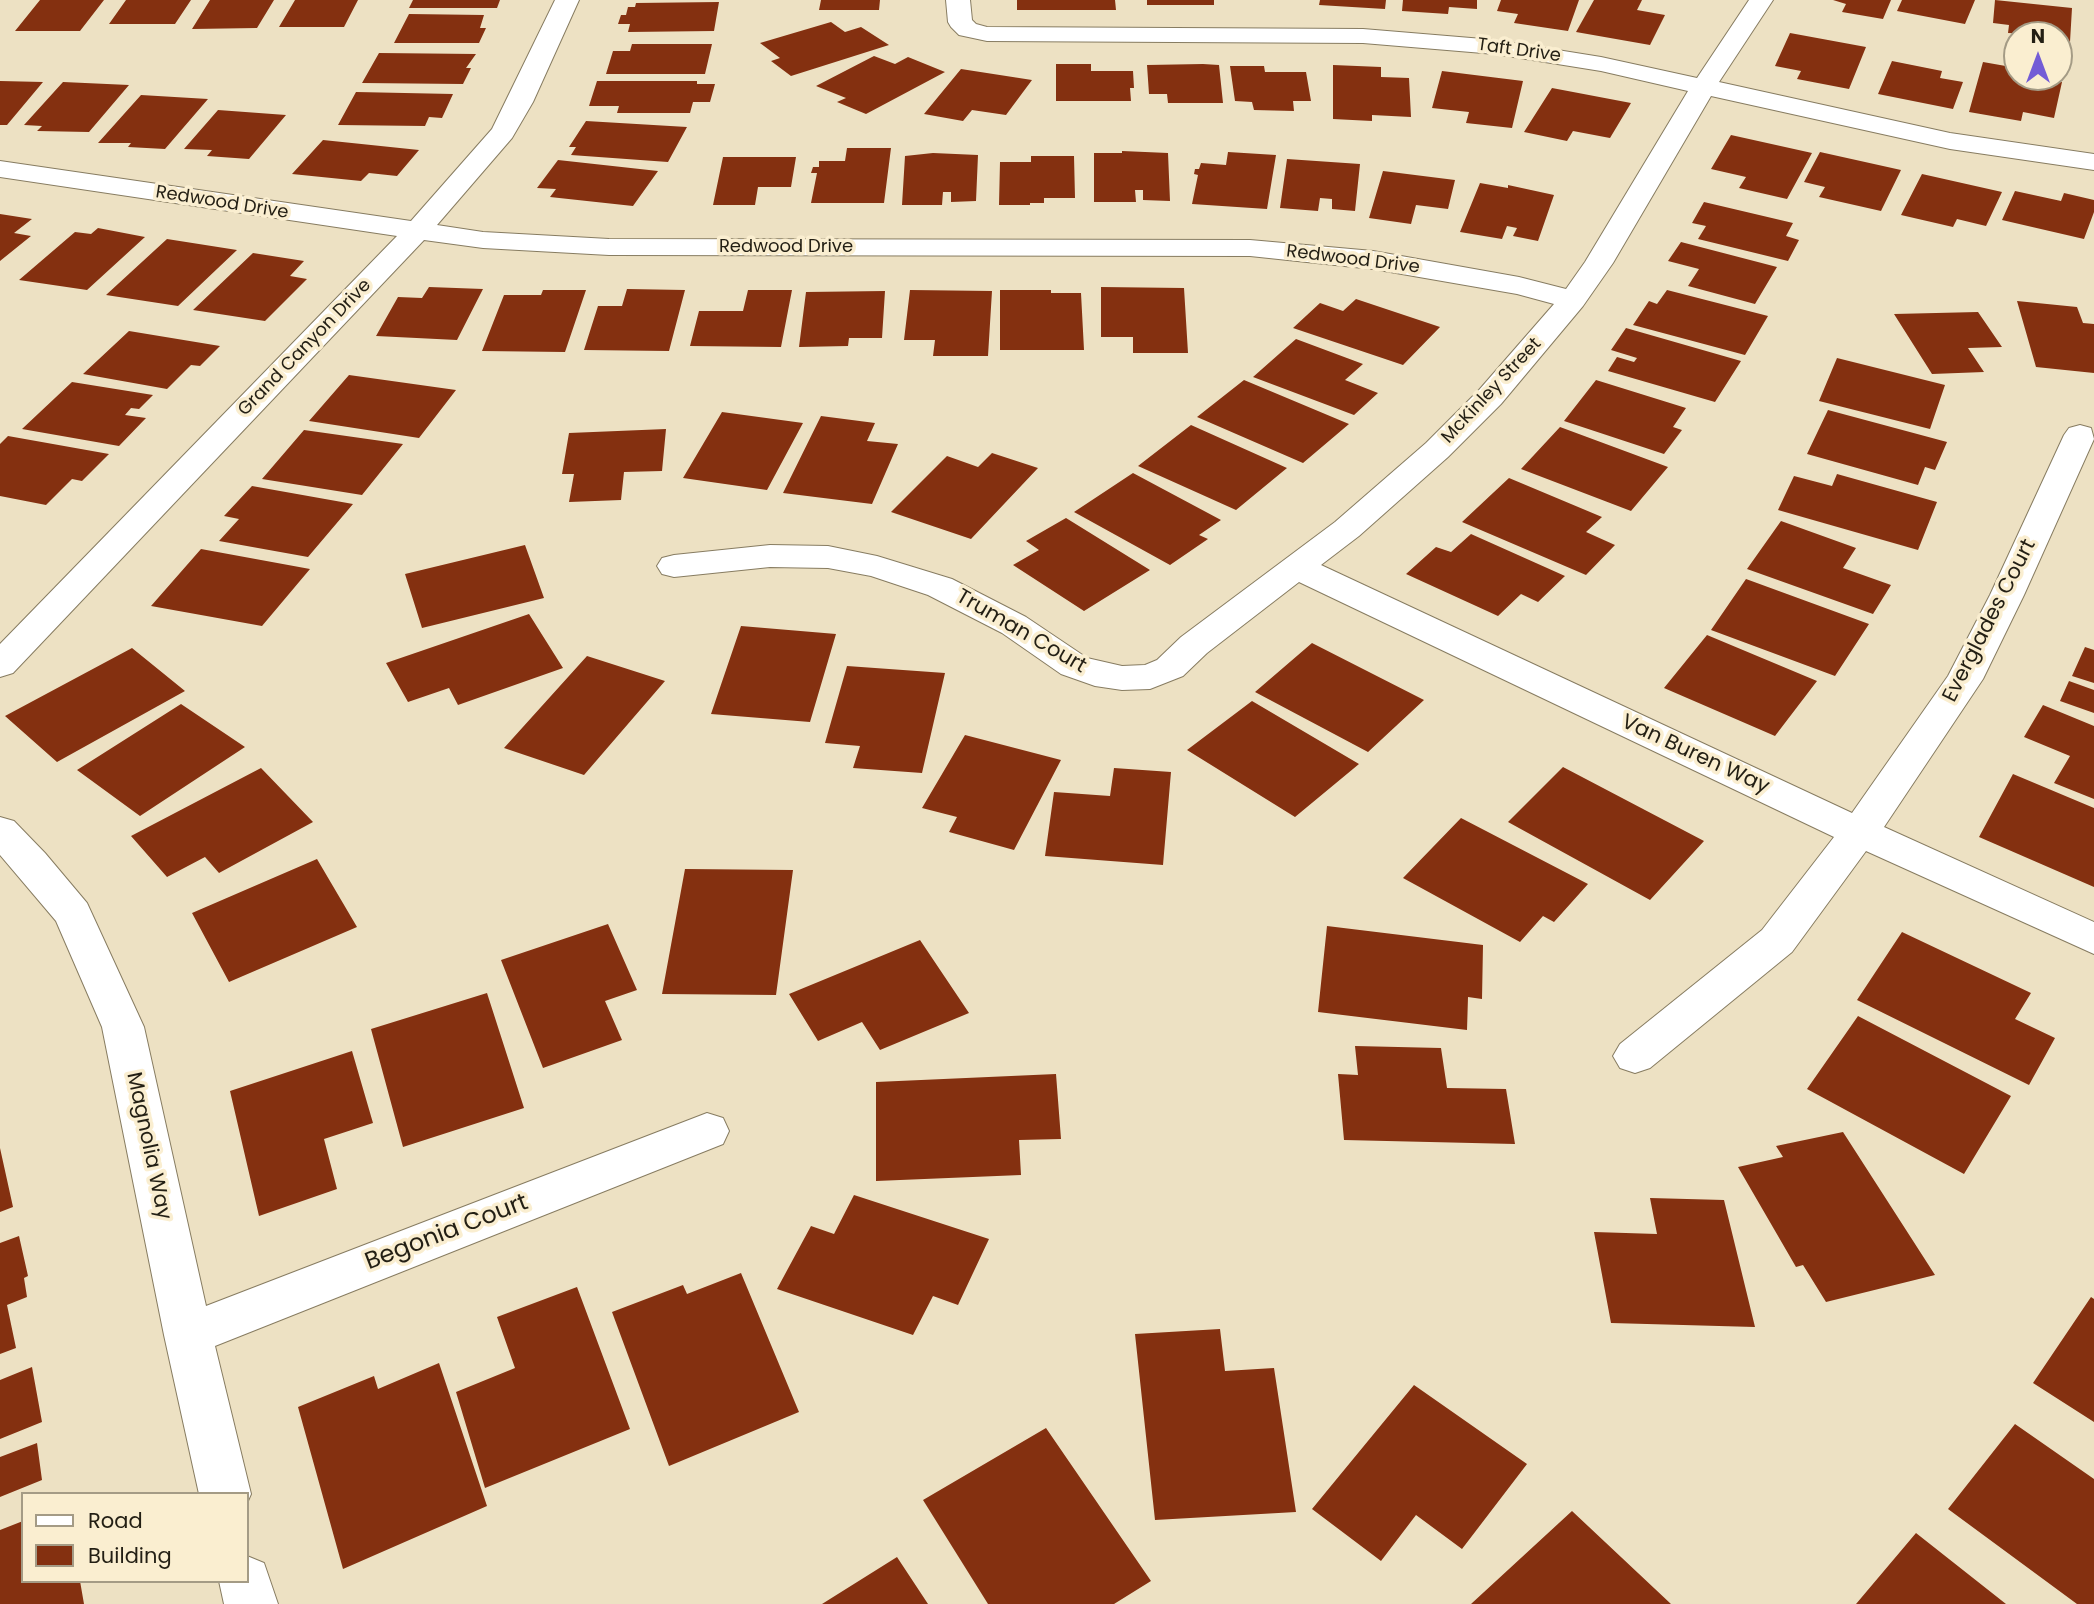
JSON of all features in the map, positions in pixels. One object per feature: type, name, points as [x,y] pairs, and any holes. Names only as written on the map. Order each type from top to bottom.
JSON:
[{"type":"street","name":"Grand Canyon Drive","points":[[0,665],[480,162],[503,132],[534,77],[567,0]]},
{"type":"street","name":"Taft Drive","points":[[958,0],[960,22],[968,30],[1009,36],[1313,34],[1402,38],[1546,54],[1950,141],[2094,162]]},
{"type":"street","name":"McKinley Street","points":[[1122,678],[1150,677],[1170,668],[1194,645],[1348,529],[1437,450],[1490,397],[1573,300],[1599,262],[1704,86],[1761,0]]},
{"type":"street","name":"Redwood Drive","points":[[0,169],[415,232],[541,245],[1250,248],[1373,260],[1527,288],[1573,300]]},
{"type":"street","name":"Everglades Court","points":[[1635,1056],[1777,941],[1859,832],[1965,679],[2007,595],[2080,435]]},
{"type":"street","name":"Truman Court","points":[[674,566],[770,556],[828,557],[877,567],[940,587],[980,607],[1014,625],[1074,666],[1096,674],[1122,678]]},
{"type":"street","name":"Van Buren Way","points":[[1298,568],[1859,832],[2094,939]]},
{"type":"street","name":"Magnolia Way","points":[[0,831],[74,914],[123,1027],[188,1335],[225,1492]]},
{"type":"street","name":"Begonia Court","points":[[188,1335],[707,1131]]},
{"type":"street","points":[[246,1583],[251,1604]]},
{"type":"building","points":[[40,0],[104,0],[80,31],[15,31]]},
{"type":"building","points":[[126,0],[191,0],[175,24],[109,24]]},
{"type":"building","points":[[210,0],[274,0],[257,28],[192,29]]},
{"type":"building","points":[[295,0],[358,0],[344,27],[279,27]]},
{"type":"building","points":[[413,0],[500,0],[497,8],[409,8]]},
{"type":"building","points":[[821,0],[880,0],[879,10],[819,10]]},
{"type":"building","points":[[1017,0],[1115,0],[1116,10],[1017,10]]},
{"type":"building","points":[[1147,0],[1214,0],[1214,5],[1147,5]]},
{"type":"building","points":[[1320,0],[1386,0],[1385,9],[1319,5]]},
{"type":"building","points":[[1403,0],[1477,0],[1477,9],[1449,7],[1448,14],[1402,11]]},
{"type":"building","points":[[1501,0],[1579,0],[1568,31],[1514,23],[1518,14],[1497,11]]},
{"type":"building","points":[[1594,0],[1642,0],[1637,10],[1665,15],[1650,45],[1576,32]]},
{"type":"building","points":[[1833,0],[1891,0],[1883,19],[1842,12],[1846,4]]},
{"type":"building","points":[[1902,0],[1975,0],[1965,24],[1897,11]]},
{"type":"building","points":[[1995,0],[2072,8],[2071,21],[1993,23]]},
{"type":"building","points":[[719,2],[714,31],[628,32],[630,24],[618,24],[621,15],[626,15],[628,7],[635,7],[636,3]]},
{"type":"building","points":[[409,14],[484,15],[480,28],[486,28],[479,43],[394,43]]},
{"type":"building","points":[[831,22],[845,32],[861,27],[889,45],[791,76],[771,61],[780,58],[760,43]]},
{"type":"building","points":[[1790,33],[1866,47],[1849,89],[1797,79],[1801,71],[1775,66]]},
{"type":"building","points":[[632,44],[712,44],[705,74],[606,74],[613,51],[630,51]]},
{"type":"building","points":[[379,53],[476,54],[466,68],[471,68],[463,84],[362,83]]},
{"type":"building","points":[[874,56],[895,64],[908,57],[945,72],[866,114],[837,102],[846,98],[816,86]]},
{"type":"building","points":[[1892,61],[1942,71],[1940,78],[1963,82],[1953,109],[1878,94]]},
{"type":"building","points":[[1983,62],[2003,66],[2003,91],[2060,91],[2054,118],[2023,112],[2021,121],[1969,112]]},
{"type":"building","points":[[1056,64],[1091,64],[1091,71],[1133,71],[1134,88],[1130,88],[1131,101],[1056,101]]},
{"type":"building","points":[[1147,65],[1219,65],[1223,103],[1168,103],[1167,94],[1149,94]]},
{"type":"building","points":[[1333,65],[1381,67],[1381,77],[1409,78],[1411,117],[1372,115],[1372,121],[1333,119]]},
{"type":"building","points":[[1230,66],[1264,66],[1265,72],[1306,72],[1311,101],[1293,101],[1294,111],[1254,110],[1252,102],[1235,101]]},
{"type":"building","points":[[961,69],[1032,80],[1006,115],[972,110],[963,121],[924,114]]},
{"type":"building","points":[[1442,71],[1523,81],[1512,128],[1466,123],[1469,112],[1432,108]]},
{"type":"building","points":[[0,81],[43,82],[7,125],[0,125]]},
{"type":"building","points":[[597,81],[697,81],[697,84],[715,84],[710,102],[693,102],[690,113],[617,113],[619,106],[589,106]]},
{"type":"building","points":[[63,82],[129,85],[89,132],[37,131],[42,126],[24,125]]},
{"type":"building","points":[[1552,88],[1631,103],[1610,138],[1573,131],[1567,141],[1524,132]]},
{"type":"building","points":[[356,92],[453,94],[442,118],[429,117],[425,126],[338,125]]},
{"type":"building","points":[[141,95],[208,99],[165,149],[128,147],[131,143],[98,143]]},
{"type":"building","points":[[218,110],[286,115],[249,159],[207,156],[212,150],[184,149]]},
{"type":"building","points":[[586,121],[687,127],[668,162],[571,155],[576,147],[569,147]]},
{"type":"building","points":[[1731,135],[1812,153],[1787,199],[1739,188],[1746,177],[1711,169]]},
{"type":"building","points":[[323,140],[419,150],[397,176],[369,173],[361,181],[292,174]]},
{"type":"building","points":[[847,148],[891,148],[884,203],[811,203],[817,173],[811,173],[813,167],[819,167],[819,161],[845,161]]},
{"type":"building","points":[[1228,152],[1276,155],[1267,209],[1192,204],[1198,175],[1194,174],[1195,169],[1199,169],[1201,163],[1226,165]]},
{"type":"building","points":[[1820,152],[1901,170],[1881,211],[1819,197],[1825,187],[1804,182]]},
{"type":"building","points":[[933,153],[978,155],[976,201],[951,202],[951,192],[943,192],[942,205],[902,205],[905,156]]},
{"type":"building","points":[[1094,153],[1168,153],[1170,201],[1143,200],[1143,190],[1135,190],[1136,202],[1094,202]]},
{"type":"building","points":[[1031,156],[1074,156],[1075,198],[1044,198],[1044,203],[1030,205],[999,205],[1000,162],[1031,162]]},
{"type":"building","points":[[723,157],[796,157],[791,187],[758,187],[755,205],[713,205]]},
{"type":"building","points":[[1287,159],[1360,164],[1355,211],[1332,209],[1332,199],[1320,198],[1318,211],[1280,208]]},
{"type":"building","points":[[558,160],[658,171],[633,206],[550,197],[556,189],[537,188]]},
{"type":"building","points":[[1383,171],[1455,180],[1448,209],[1416,205],[1411,224],[1369,218]]},
{"type":"building","points":[[1922,174],[2002,192],[1986,226],[1957,219],[1953,227],[1901,215]]},
{"type":"building","points":[[1480,183],[1508,188],[1508,185],[1554,195],[1538,241],[1513,236],[1517,228],[1507,226],[1502,239],[1460,232]]},
{"type":"building","points":[[2015,191],[2061,201],[2064,193],[2094,200],[2094,212],[2084,239],[2002,220]]},
{"type":"building","points":[[1704,202],[1793,223],[1786,236],[1799,240],[1788,261],[1698,239],[1706,226],[1692,223]]},
{"type":"building","points":[[0,214],[32,219],[14,233],[31,236],[0,261]]},
{"type":"building","points":[[98,228],[145,237],[87,290],[19,280],[75,232],[91,234]]},
{"type":"building","points":[[167,239],[237,250],[178,306],[106,295]]},
{"type":"building","points":[[1681,242],[1777,267],[1755,304],[1688,286],[1699,269],[1668,261]]},
{"type":"building","points":[[253,253],[304,261],[290,276],[307,279],[265,321],[193,310]]},
{"type":"building","points":[[429,287],[483,289],[457,340],[376,336],[398,297],[422,298]]},
{"type":"building","points":[[1101,287],[1184,288],[1188,353],[1133,353],[1133,337],[1101,337]]},
{"type":"building","points":[[627,289],[685,290],[669,351],[584,350],[598,306],[622,306]]},
{"type":"building","points":[[543,290],[586,290],[565,352],[482,351],[504,295],[541,295]]},
{"type":"building","points":[[748,290],[792,290],[781,347],[690,346],[699,311],[743,311]]},
{"type":"building","points":[[910,290],[992,291],[988,356],[933,356],[935,340],[904,340]]},
{"type":"building","points":[[1000,290],[1081,293],[1084,350],[1000,350]]},
{"type":"building","points":[[1667,290],[1768,316],[1745,355],[1633,325],[1649,301],[1657,304]]},
{"type":"building","points":[[885,291],[882,338],[849,338],[848,346],[799,347],[806,292]]},
{"type":"building","points":[[1356,299],[1440,327],[1403,365],[1293,328],[1320,303],[1343,311]]},
{"type":"building","points":[[2017,301],[2077,307],[2083,323],[2094,324],[2094,373],[2036,367]]},
{"type":"building","points":[[1978,312],[2002,347],[1968,348],[1984,372],[1932,374],[1894,314]]},
{"type":"building","points":[[1626,328],[1741,361],[1715,402],[1608,371],[1617,357],[1634,362],[1637,358],[1611,350]]},
{"type":"building","points":[[129,331],[220,346],[200,366],[191,365],[167,389],[83,374]]},
{"type":"building","points":[[1296,339],[1363,364],[1345,380],[1378,393],[1354,415],[1253,377]]},
{"type":"building","points":[[1837,358],[1945,385],[1930,429],[1819,401]]},
{"type":"building","points":[[349,375],[456,390],[419,438],[309,421]]},
{"type":"building","points":[[1244,380],[1349,424],[1303,463],[1197,417]]},
{"type":"building","points":[[1596,380],[1686,408],[1673,427],[1682,430],[1664,454],[1564,421]]},
{"type":"building","points":[[72,382],[153,395],[139,409],[131,408],[125,415],[146,418],[119,446],[22,429]]},
{"type":"building","points":[[1828,410],[1947,442],[1935,470],[1925,467],[1918,485],[1807,454]]},
{"type":"building","points":[[722,412],[803,423],[767,490],[683,478]]},
{"type":"building","points":[[821,416],[875,423],[867,441],[898,444],[872,504],[783,493]]},
{"type":"building","points":[[1191,425],[1287,468],[1236,510],[1138,466]]},
{"type":"building","points":[[1560,427],[1668,467],[1631,511],[1521,469]]},
{"type":"building","points":[[666,429],[662,471],[624,472],[621,500],[569,502],[574,474],[562,474],[569,433]]},
{"type":"building","points":[[304,430],[403,444],[362,495],[262,479]]},
{"type":"building","points":[[8,436],[109,454],[82,481],[72,479],[46,505],[0,496],[0,444]]},
{"type":"building","points":[[992,453],[1038,468],[971,539],[891,512],[947,456],[978,467]]},
{"type":"building","points":[[1133,473],[1221,520],[1199,535],[1208,539],[1170,565],[1074,512]]},
{"type":"building","points":[[1837,474],[1937,502],[1918,550],[1778,510],[1794,476],[1832,486]]},
{"type":"building","points":[[1509,478],[1602,517],[1586,532],[1615,545],[1586,575],[1462,522]]},
{"type":"building","points":[[252,486],[353,504],[308,557],[219,541],[239,519],[224,516]]},
{"type":"building","points":[[1066,518],[1150,570],[1084,611],[1013,565],[1039,550],[1026,541]]},
{"type":"building","points":[[1781,521],[1856,548],[1843,568],[1891,585],[1873,614],[1747,569]]},
{"type":"building","points":[[1471,534],[1565,576],[1538,602],[1521,594],[1498,616],[1406,574],[1436,547],[1451,552]]},
{"type":"building","points":[[525,545],[544,598],[422,628],[405,574]]},
{"type":"building","points":[[201,549],[310,569],[262,626],[151,606]]},
{"type":"building","points":[[1746,579],[1869,624],[1835,676],[1711,630]]},
{"type":"building","points":[[529,614],[563,668],[458,705],[449,688],[408,702],[386,663]]},
{"type":"building","points":[[741,626],[836,634],[810,722],[711,714]]},
{"type":"building","points":[[1707,635],[1817,681],[1775,736],[1664,688]]},
{"type":"building","points":[[1312,643],[1424,700],[1368,752],[1255,692]]},
{"type":"building","points":[[2085,647],[2094,650],[2094,683],[2072,676]]},
{"type":"building","points":[[132,648],[185,691],[57,762],[5,716]]},
{"type":"building","points":[[587,656],[665,681],[584,775],[504,748]]},
{"type":"building","points":[[847,666],[945,673],[922,773],[853,768],[860,746],[825,743]]},
{"type":"building","points":[[2069,681],[2094,690],[2094,713],[2060,701]]},
{"type":"building","points":[[1252,701],[1359,764],[1295,817],[1187,750]]},
{"type":"building","points":[[181,704],[245,747],[140,816],[77,770]]},
{"type":"building","points":[[2043,705],[2094,726],[2094,799],[2054,783],[2070,756],[2024,737]]},
{"type":"building","points":[[965,735],[1061,760],[1014,850],[949,832],[957,817],[922,808]]},
{"type":"building","points":[[1563,767],[1704,841],[1650,900],[1508,822]]},
{"type":"building","points":[[261,768],[313,822],[219,873],[205,857],[167,877],[131,836]]},
{"type":"building","points":[[1114,768],[1171,772],[1163,865],[1045,856],[1054,792],[1110,796]]},
{"type":"building","points":[[2013,774],[2094,808],[2094,887],[1979,837]]},
{"type":"building","points":[[1461,818],[1588,884],[1554,922],[1543,916],[1520,942],[1403,878]]},
{"type":"building","points":[[317,859],[357,927],[229,982],[192,913]]},
{"type":"building","points":[[685,869],[793,870],[776,995],[662,994]]},
{"type":"building","points":[[608,924],[637,990],[605,1001],[622,1040],[543,1068],[501,960]]},
{"type":"building","points":[[1327,926],[1483,945],[1482,999],[1468,997],[1467,1030],[1318,1012]]},
{"type":"building","points":[[1902,932],[2031,993],[2015,1019],[2055,1038],[2029,1085],[1857,1000]]},
{"type":"building","points":[[920,940],[969,1013],[880,1050],[862,1022],[818,1041],[789,994]]},
{"type":"building","points":[[487,993],[524,1108],[403,1147],[371,1029]]},
{"type":"building","points":[[1858,1016],[2011,1096],[1964,1174],[1807,1089]]},
{"type":"building","points":[[1355,1046],[1441,1048],[1447,1088],[1506,1089],[1515,1144],[1344,1140],[1338,1074],[1358,1075]]},
{"type":"building","points":[[352,1051],[373,1123],[324,1139],[337,1189],[259,1216],[230,1091]]},
{"type":"building","points":[[1056,1074],[1061,1139],[1019,1140],[1021,1175],[876,1181],[876,1082]]},
{"type":"building","points":[[1843,1132],[1935,1275],[1826,1302],[1803,1265],[1796,1267],[1738,1167],[1783,1157],[1776,1146]]},
{"type":"building","points":[[0,1148],[13,1207],[0,1212]]},
{"type":"building","points":[[854,1195],[989,1239],[958,1305],[933,1296],[913,1335],[777,1289],[811,1226],[834,1234]]},
{"type":"building","points":[[1650,1198],[1724,1200],[1755,1327],[1611,1323],[1594,1232],[1657,1234]]},
{"type":"building","points":[[19,1236],[28,1276],[24,1278],[27,1297],[7,1305],[16,1348],[0,1354],[0,1243]]},
{"type":"building","points":[[741,1273],[799,1412],[669,1466],[612,1312],[683,1285],[687,1294]]},
{"type":"building","points":[[577,1287],[630,1429],[485,1488],[456,1392],[515,1368],[497,1317]]},
{"type":"building","points":[[2091,1297],[2094,1299],[2094,1422],[2033,1383]]},
{"type":"building","points":[[1220,1329],[1225,1371],[1274,1368],[1296,1512],[1155,1520],[1135,1334]]},
{"type":"building","points":[[439,1363],[487,1506],[343,1569],[298,1407],[374,1376],[378,1389]]},
{"type":"building","points":[[32,1367],[42,1422],[0,1439],[0,1380]]},
{"type":"building","points":[[1414,1385],[1527,1464],[1462,1549],[1416,1515],[1381,1561],[1312,1509]]},
{"type":"building","points":[[2015,1424],[2094,1479],[2094,1604],[2077,1604],[1948,1509]]},
{"type":"building","points":[[1046,1428],[1151,1581],[1114,1604],[988,1604],[923,1500]]},
{"type":"building","points":[[37,1443],[42,1480],[0,1497],[0,1457]]},
{"type":"building","points":[[1572,1511],[1671,1604],[1471,1604]]},
{"type":"building","points":[[21,1522],[21,1583],[80,1583],[84,1604],[0,1604],[0,1530]]},
{"type":"building","points":[[1916,1533],[2006,1604],[1856,1604]]},
{"type":"building","points":[[897,1557],[928,1604],[822,1604]]}]
